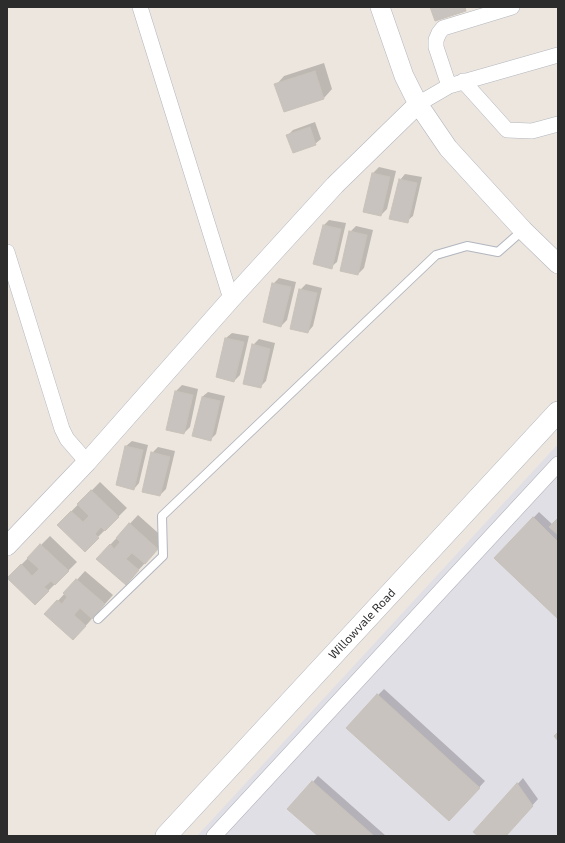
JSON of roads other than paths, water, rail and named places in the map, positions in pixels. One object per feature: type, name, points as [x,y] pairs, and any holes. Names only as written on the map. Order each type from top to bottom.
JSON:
[{"type":"main road","name":"Willowvale Road","points":[[166,836],[558,412]]},
{"type":"street","points":[[140,7],[231,299]]},
{"type":"street","points":[[380,7],[404,76],[418,104],[448,148],[523,230],[558,264]]},
{"type":"street","points":[[512,7],[443,28],[436,40],[436,47],[456,84],[508,130],[532,131],[558,124]]},
{"type":"street","points":[[7,546],[87,462],[231,299],[335,185],[418,104],[456,84],[558,55]]},
{"type":"street","points":[[7,252],[62,429],[67,439],[87,462]]},
{"type":"street","points":[[214,836],[558,464]]},
{"type":"lane","points":[[98,619],[162,556],[162,516],[436,255],[467,246],[498,252],[523,230]]}]
